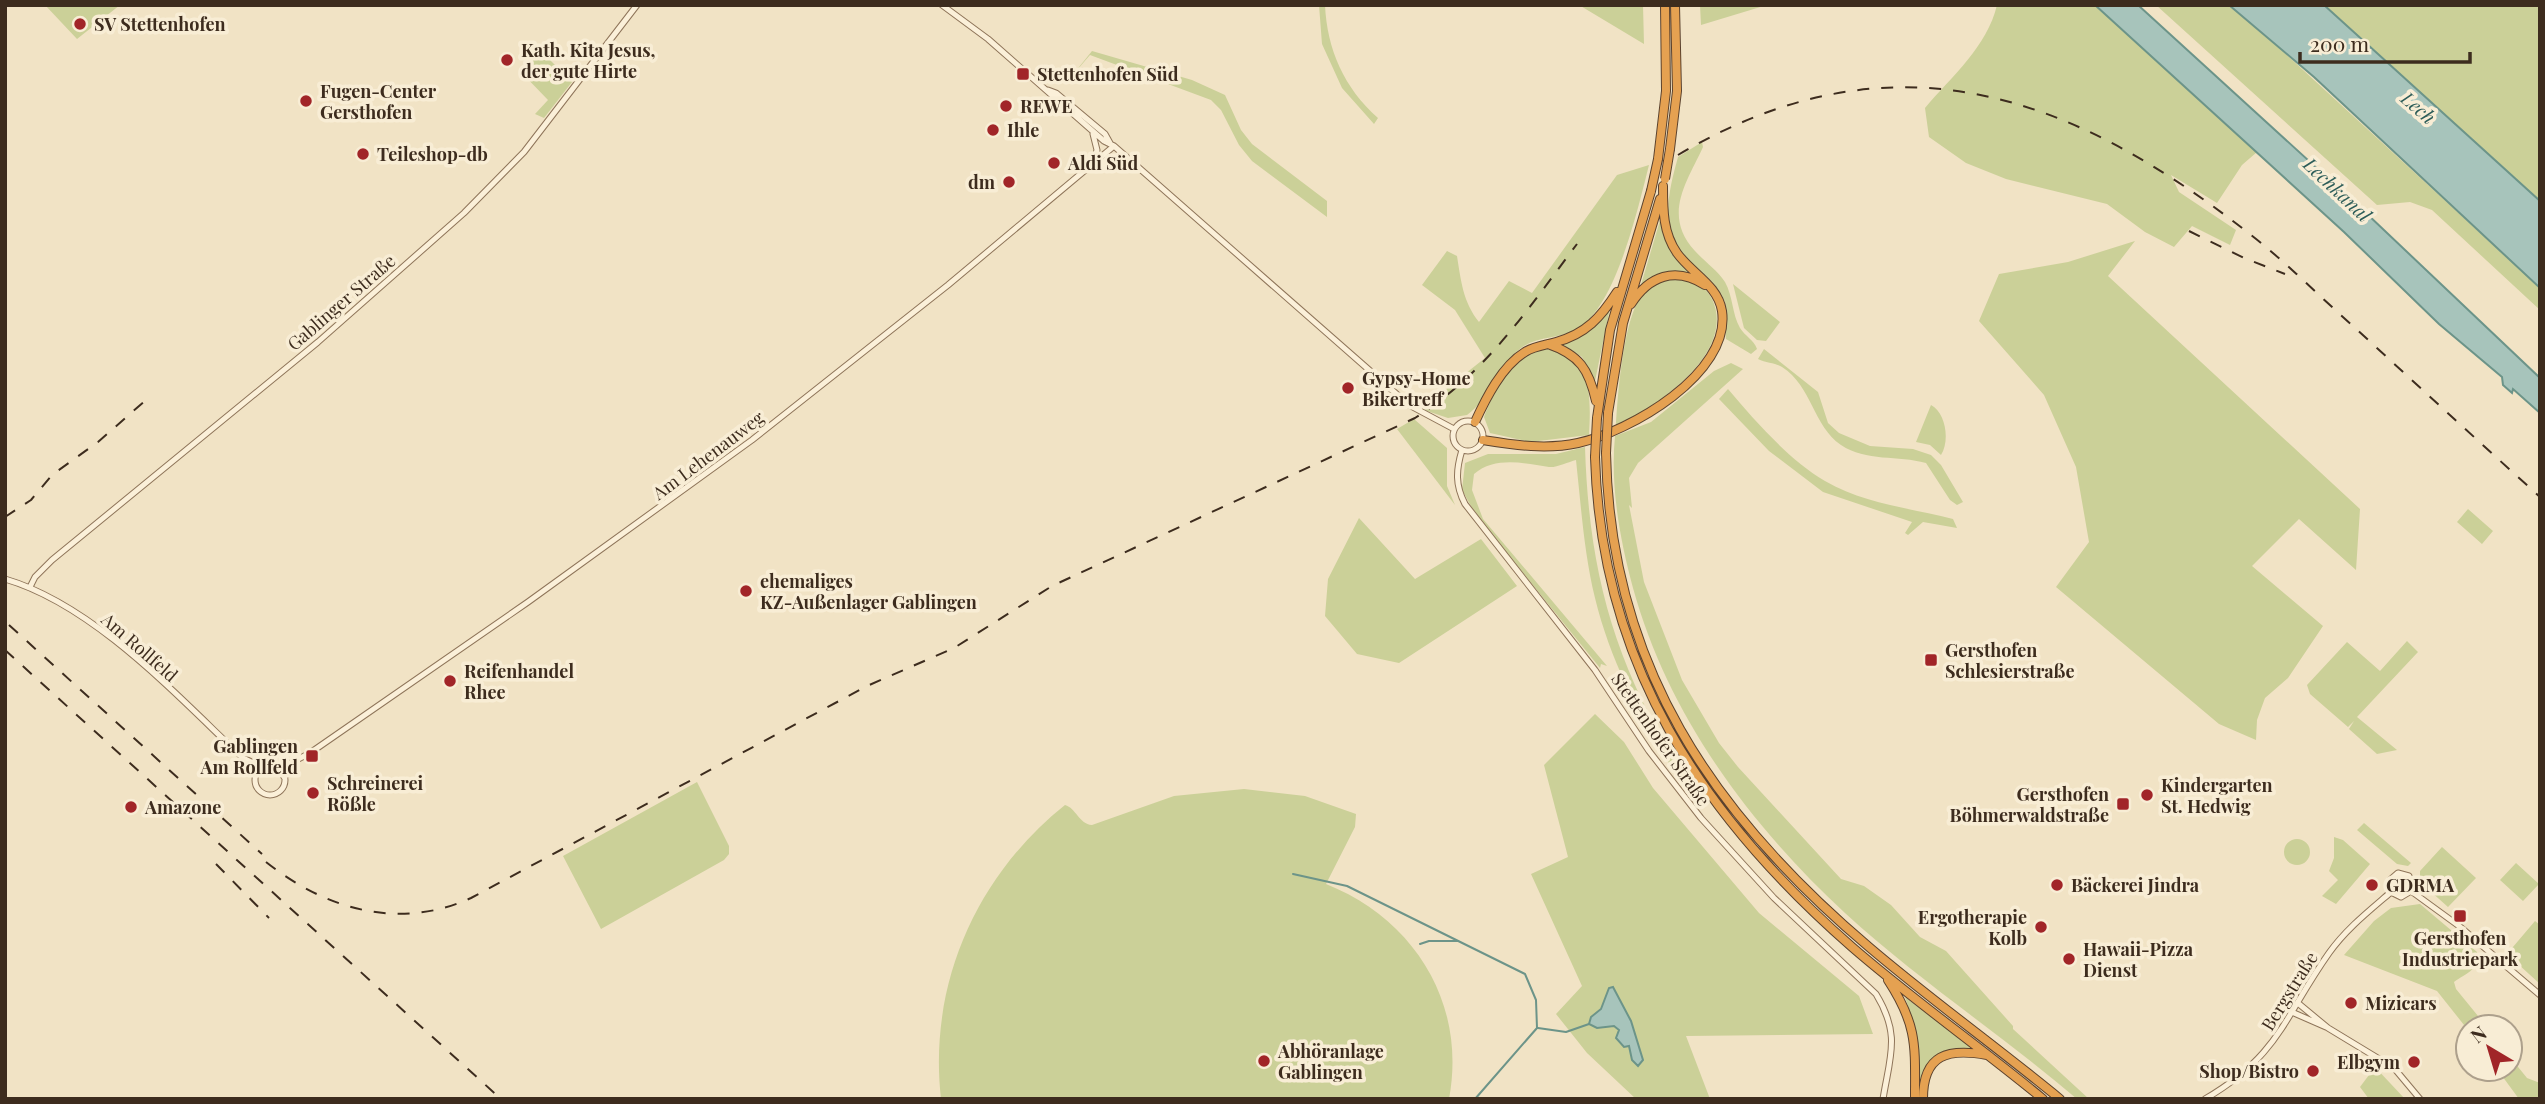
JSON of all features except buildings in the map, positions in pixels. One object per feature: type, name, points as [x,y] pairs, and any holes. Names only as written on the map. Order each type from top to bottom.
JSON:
[{"type":"highway","points":[[1665,5],[1666,91],[1658,159],[1607,344],[1598,407],[1595,457],[1599,524],[1616,608],[1638,672],[1667,731],[1709,795],[1767,864],[1832,929],[1885,975],[2043,1099]]},
{"type":"highway","points":[[1675,5],[1677,91],[1671,149],[1664,183],[1626,313],[1608,413],[1606,453],[1612,534],[1627,608],[1655,683],[1701,764],[1766,847],[1844,926],[2060,1099]]},
{"type":"highway","points":[[1483,440],[1546,447],[1578,443],[1631,424],[1686,385],[1712,352],[1721,334],[1723,314],[1710,288],[1679,255],[1668,237],[1664,183]]},
{"type":"highway","points":[[1626,313],[1640,291],[1660,277],[1684,275],[1710,288]]},
{"type":"highway","points":[[1475,422],[1485,401],[1513,362],[1526,351],[1576,335],[1593,324],[1623,283]]},
{"type":"highway","points":[[1548,344],[1573,355],[1586,367],[1598,407]]},
{"type":"highway","points":[[1885,975],[1911,1022],[1915,1041],[1915,1099]]},
{"type":"highway","points":[[1923,1099],[1926,1075],[1940,1058],[1956,1051],[1990,1056]]},
{"type":"street","name":"Gablinger Straße","points":[[30,587],[35,577],[52,560],[318,342],[464,213],[524,152],[637,5]]},
{"type":"street","points":[[942,5],[988,39],[1089,128],[1112,144],[1409,405],[1454,429]]},
{"type":"street","points":[[1048,90],[1073,107],[1105,134],[1112,144]]},
{"type":"street","points":[[1089,128],[1097,144],[1093,165]]},
{"type":"street","name":"Am Lehenauweg","points":[[298,760],[528,602],[742,447],[826,383],[1093,165],[1112,144]]},
{"type":"street","points":[[1463,421],[1475,422],[1482,430],[1483,440],[1475,449],[1462,450],[1454,443],[1454,429],[1463,421]]},
{"type":"street","name":"Stettenhofer Straße","points":[[1462,450],[1457,487],[1465,504],[1595,670],[1675,787],[1752,875],[1876,994],[1886,1013],[1894,1048],[1882,1099]]},
{"type":"street","name":"Am Rollfeld","points":[[5,579],[30,587],[63,603],[104,633],[243,758],[256,776]]},
{"type":"street","name":"Am Rollfeld","points":[[243,758],[262,767]]},
{"type":"street","points":[[279,769],[298,760]]},
{"type":"street","points":[[284,777],[279,769],[271,765],[262,767],[256,776],[258,789],[269,795],[280,790],[284,777],[298,760]]},
{"type":"street","points":[[2398,873],[2409,876],[2413,884],[2411,891],[2401,897],[2391,892],[2390,880],[2398,873]]},
{"type":"street","points":[[2411,891],[2459,926],[2540,995]]},
{"type":"street","name":"Bergstraße","points":[[2205,1099],[2254,1065],[2294,1013],[2342,936],[2391,892]]},
{"type":"street","points":[[2299,1004],[2328,1028],[2395,1068],[2420,1099]]},
{"type":"street","points":[[2294,1013],[2315,1025],[2328,1028]]},
{"type":"green space","name":"SV Stettenhofen","points":[[45,5],[120,5],[77,39]]},
{"type":"green space","points":[[1319,5],[1325,5],[1329,37],[1340,67],[1356,94],[1378,118],[1374,124],[1342,88],[1322,44]]},
{"type":"green space","points":[[1579,5],[1643,5],[1644,44]]},
{"type":"green space","points":[[1700,5],[1767,5],[1701,25]]},
{"type":"green space","points":[[1997,5],[2095,5],[2257,152],[2242,165],[2217,203],[2171,175],[2179,192],[2236,230],[2230,245],[2192,226],[2174,247],[2145,232],[2107,204],[2006,179],[1966,163],[1929,137],[1925,108],[1977,48]]},
{"type":"green space","points":[[2156,5],[2229,5],[2252,23],[2540,288],[2540,310],[2432,210],[2410,202],[2377,205]]},
{"type":"green space","points":[[2324,5],[2540,5],[2540,201]]},
{"type":"green space","points":[[539,49],[572,82],[544,118],[535,114],[548,100],[520,71]]},
{"type":"green space","points":[[1092,51],[1192,80],[1225,95],[1241,130],[1252,144],[1327,201],[1327,217],[1252,161],[1239,145],[1221,110],[1211,100],[1090,55],[1071,77]]},
{"type":"green space","points":[[1702,142],[1703,147],[1681,199],[1680,224],[1685,238],[1695,251],[1725,282],[1737,323],[1757,349],[1751,354],[1726,339],[1727,312],[1722,296],[1683,253],[1670,228],[1669,201],[1678,157]]},
{"type":"green space","points":[[1649,165],[1624,255],[1603,300],[1591,317],[1577,329],[1534,341],[1521,348],[1506,363],[1482,400],[1467,415],[1448,418],[1421,409],[1485,358],[1455,310],[1422,285],[1447,251],[1457,256],[1466,299],[1479,322],[1509,281],[1532,293],[1617,175]]},
{"type":"green space","points":[[1661,217],[1662,227],[1698,277],[1667,272],[1653,277],[1640,288]]},
{"type":"green space","points":[[2135,241],[2108,276],[2360,509],[2356,570],[2299,519],[2252,566],[2323,626],[2288,678],[2265,698],[2257,720],[2256,740],[2219,724],[2056,587],[2089,542],[2076,467],[2044,395],[1979,321],[1999,274],[2068,262]]},
{"type":"green space","points":[[1673,277],[1699,285],[1712,300],[1716,311],[1716,330],[1710,348],[1698,365],[1667,395],[1616,426],[1626,337],[1637,303],[1650,287]]},
{"type":"green space","points":[[1733,284],[1780,322],[1766,341],[1757,340],[1744,328]]},
{"type":"green space","points":[[1610,308],[1595,381],[1582,357],[1562,344]]},
{"type":"green space","points":[[1545,349],[1561,352],[1572,358],[1581,368],[1589,392],[1589,435],[1530,442],[1490,433],[1484,417],[1500,384],[1524,358]]},
{"type":"green space","points":[[1764,349],[1818,392],[1828,423],[1839,433],[1870,446],[1913,449],[1931,455],[1941,465],[1963,502],[1957,505],[1950,500],[1926,463],[1861,454],[1841,445],[1824,427],[1792,375],[1780,366],[1758,359]]},
{"type":"green space","points":[[1731,363],[1743,369],[1638,463],[1629,478],[1632,508],[1629,505],[1644,582],[1682,680],[1719,743],[1738,767],[1841,879],[1864,886],[1891,905],[1920,937],[1946,951],[2013,1029],[2089,1099],[2077,1099],[1931,984],[1873,938],[1810,879],[1776,843],[1716,765],[1667,680],[1648,635],[1624,551],[1615,493],[1615,436],[1651,422],[1714,371]]},
{"type":"green space","points":[[1728,389],[1785,451],[1825,481],[1872,500],[1953,519],[1957,528],[1923,522],[1908,535],[1905,533],[1912,522],[1823,492],[1769,451],[1719,399]]},
{"type":"green space","points":[[1931,405],[1940,414],[1945,428],[1941,455],[1930,445],[1916,442]]},
{"type":"green space","points":[[1414,419],[1447,448],[1447,486],[1455,505],[1397,429]]},
{"type":"green space","points":[[1585,447],[1592,537],[1610,618],[1640,695],[1683,774],[1678,778],[1629,692],[1602,622],[1588,564],[1576,460],[1552,467],[1510,462],[1491,465],[1474,474],[1472,490],[1483,519],[1607,666],[1601,664],[1600,668],[1476,515],[1462,490],[1465,463],[1488,454],[1556,454]]},
{"type":"green space","points":[[2468,509],[2493,531],[2482,544],[2457,522]]},
{"type":"green space","points":[[1359,518],[1415,579],[1481,539],[1517,586],[1399,663],[1357,654],[1325,616],[1328,579]]},
{"type":"green space","points":[[2407,641],[2418,652],[2357,717],[2397,750],[2377,754],[2349,729],[2354,721],[2348,727],[2310,694],[2307,685],[2347,642],[2380,671]]},
{"type":"green space","points":[[1595,714],[1624,742],[1653,788],[1759,913],[1859,996],[1873,1034],[1686,1036],[1710,1099],[1636,1099],[1587,1053],[1556,1014],[1582,986],[1531,874],[1568,857],[1544,765]]},
{"type":"green space","points":[[697,782],[729,846],[729,854],[724,860],[601,929],[563,856]]},
{"type":"green space","points":[[1244,789],[1305,796],[1356,814],[1355,827],[1326,884],[1357,899],[1385,919],[1408,942],[1427,969],[1441,998],[1450,1030],[1452,1064],[1449,1099],[941,1099],[939,1057],[942,1015],[951,975],[965,936],[983,899],[1006,865],[1034,833],[1065,805],[1084,822],[1092,825],[1174,796]]},
{"type":"green space","points":[[2364,823],[2411,863],[2408,866],[2397,864],[2357,830]]},
{"type":"green space","points":[[2334,837],[2343,840],[2370,864],[2336,904],[2322,896],[2338,880],[2329,871],[2334,858]]},
{"type":"green space","points":[[2297,839],[2306,843],[2310,852],[2306,861],[2297,865],[2288,861],[2284,852],[2288,843]]},
{"type":"green space","points":[[2442,847],[2476,878],[2448,907],[2420,882],[2420,871]]},
{"type":"green space","points":[[2516,863],[2539,884],[2523,901],[2500,880]]},
{"type":"green space","points":[[2420,904],[2477,952],[2474,967],[2454,982],[2456,989],[2476,1013],[2454,1013],[2437,991],[2344,955],[2374,921],[2391,908]]},
{"type":"green space","points":[[2535,921],[2540,925],[2540,984],[2507,954]]},
{"type":"green space","points":[[1905,997],[1974,1050],[1961,1048],[1939,1055],[1920,1099],[1916,1031]]},
{"type":"green space","points":[[2375,1067],[2405,1099],[2369,1099],[2360,1087]]},
{"type":"green space","points":[[2524,1074],[2540,1083],[2540,1099],[2519,1099],[2507,1083],[2524,1083]]},
{"type":"water","name":"Lechkanal","points":[[2095,5],[2138,5],[2366,213],[2540,378],[2540,413],[2513,389],[2512,393],[2503,385],[2502,377],[2439,324],[2344,232]]},
{"type":"water","name":"Lech","points":[[2229,5],[2324,5],[2540,201],[2540,288],[2314,77]]},
{"type":"water","points":[[1613,987],[1631,1021],[1643,1060],[1638,1066],[1632,1060],[1629,1046],[1624,1047],[1616,1038],[1619,1030],[1614,1026],[1597,1028],[1589,1024],[1591,1017],[1601,1009],[1609,988]]},
{"type":"waterway","points":[[1293,874],[1347,886],[1525,974],[1536,1000],[1537,1028],[1475,1099]]},
{"type":"waterway","points":[[1420,944],[1429,941],[1457,941]]},
{"type":"waterway","points":[[1538,1028],[1566,1032],[1589,1024]]},
{"type":"railway","points":[[1678,155],[1756,116],[1832,94],[1905,87],[1976,94],[2046,114],[2115,144],[2183,185],[2251,235],[2540,497]]},
{"type":"railway","points":[[2189,231],[2244,258],[2285,274]]},
{"type":"railway","points":[[266,862],[313,892],[364,910],[390,914],[417,913],[444,908],[471,898],[867,686],[954,648],[1052,586],[1415,418],[1464,381],[1485,360],[1523,316],[1577,244]]},
{"type":"railway","points":[[5,517],[31,500],[52,475],[98,442],[147,399]]},
{"type":"railway","points":[[9,625],[262,854]]},
{"type":"railway","points":[[5,650],[501,1099]]},
{"type":"railway","points":[[216,864],[269,918]]},
{"type":"place","name":"SV Stettenhofen","points":[[80,24]]},
{"type":"place","name":"Kath. Kita Jesus, der gute Hirte","points":[[507,60]]},
{"type":"place","name":"Stettenhofen Süd","points":[[1023,74]]},
{"type":"place","name":"Fugen-Center Gersthofen","points":[[306,101]]},
{"type":"place","name":"REWE","points":[[1006,106]]},
{"type":"place","name":"Ihle","points":[[993,130]]},
{"type":"place","name":"Teileshop-db","points":[[363,154]]},
{"type":"place","name":"Aldi Süd","points":[[1054,163]]},
{"type":"place","name":"dm","points":[[1009,182]]},
{"type":"place","name":"Gypsy-Home Bikertreff","points":[[1348,388]]},
{"type":"place","name":"ehemaliges KZ-Außenlager Gablingen","points":[[746,591]]},
{"type":"place","name":"Gersthofen Schlesierstraße","points":[[1931,660]]},
{"type":"place","name":"Reifenhandel Rhee","points":[[450,681]]},
{"type":"place","name":"Gablingen Am Rollfeld","points":[[312,756]]},
{"type":"place","name":"Schreinerei Rößle","points":[[313,793]]},
{"type":"place","name":"Kindergarten St. Hedwig","points":[[2147,795]]},
{"type":"place","name":"Gersthofen Böhmerwaldstraße","points":[[2123,804]]},
{"type":"place","name":"Amazone","points":[[131,807]]},
{"type":"place","name":"Bäckerei Jindra","points":[[2057,885]]},
{"type":"place","name":"GDRMA","points":[[2372,885]]},
{"type":"place","name":"Gersthofen Industriepark","points":[[2460,916]]},
{"type":"place","name":"Ergotherapie Kolb","points":[[2041,927]]},
{"type":"place","name":"Hawaii-Pizza Dienst","points":[[2069,959]]},
{"type":"place","name":"Mizicars","points":[[2351,1003]]},
{"type":"place","name":"Abhöranlage Gablingen","points":[[1264,1061]]},
{"type":"place","name":"Elbgym","points":[[2414,1062]]},
{"type":"place","name":"Shop/Bistro","points":[[2313,1071]]}]
